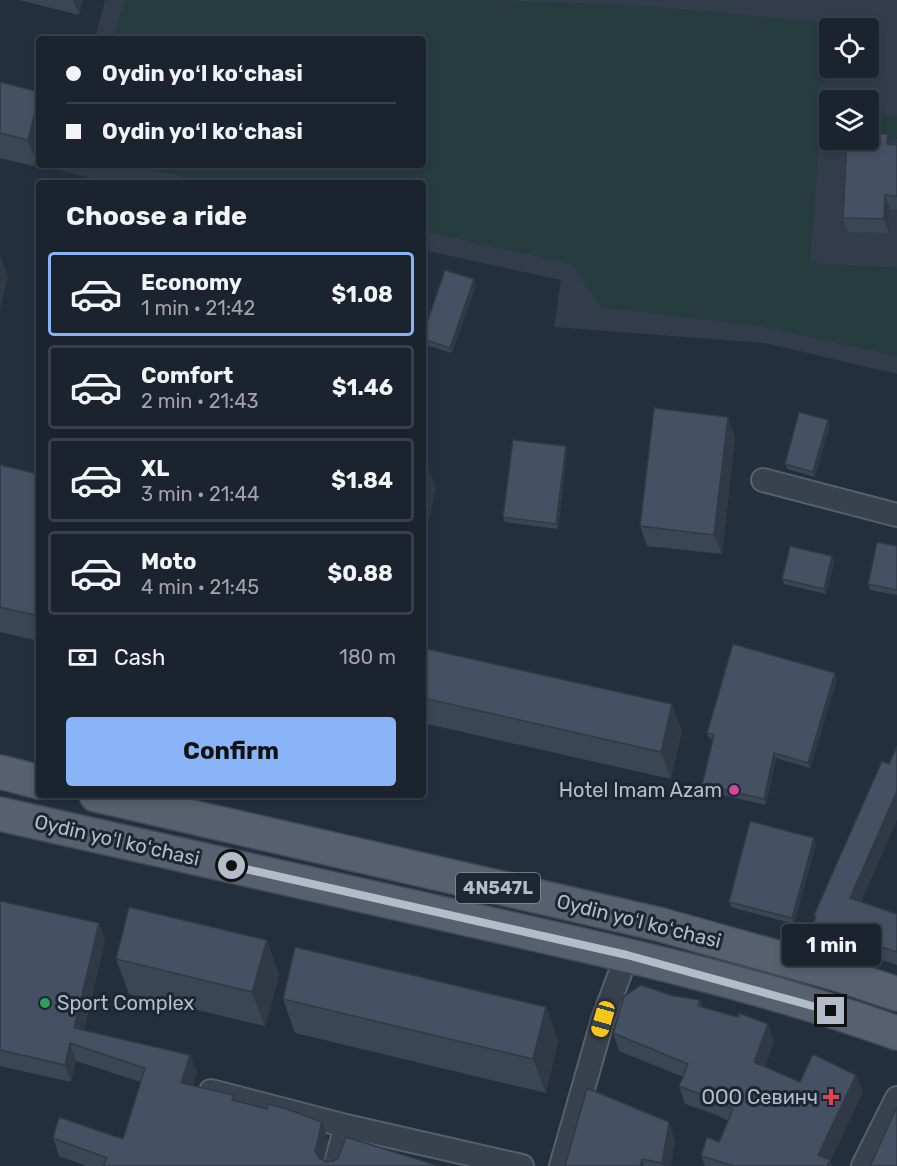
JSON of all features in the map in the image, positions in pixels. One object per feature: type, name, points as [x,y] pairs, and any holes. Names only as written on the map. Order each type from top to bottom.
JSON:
[{"type":"main road","name":"Oydin yoʻl koʻchasi","points":[[0,772],[36,781]]},
{"type":"main road","name":"Oydin yoʻl koʻchasi","points":[[109,798],[658,924],[826,971],[897,994]]},
{"type":"main road","name":"Oydin yoʻl koʻchasi","points":[[0,814],[627,955],[849,1016],[897,1034]]},
{"type":"street","points":[[763,480],[897,515]]},
{"type":"street","points":[[561,1166],[603,1019],[627,955]]},
{"type":"street","points":[[211,1091],[346,1126],[522,1166]]},
{"type":"street","points":[[863,1166],[897,1098]]},
{"type":"street","points":[[335,1166],[346,1126]]},
{"type":"shaded area","points":[[105,0],[897,0],[897,374],[765,343],[554,327],[561,280],[426,251],[426,180],[103,180],[61,171],[62,168],[426,168],[426,36],[96,36]]},
{"type":"green space","points":[[125,0],[490,0],[648,6],[819,22],[819,78],[824,78],[823,90],[819,90],[819,143],[810,263],[897,268],[897,356],[764,327],[601,307],[571,264],[426,232],[426,180],[197,180],[144,168],[426,168],[426,36],[114,36]]},
{"type":"green space","points":[[879,115],[897,116],[897,139],[879,138]]},
{"type":"building","points":[[0,82],[36,91],[36,109],[28,140],[0,133]]},
{"type":"building","points":[[879,134],[888,134],[887,144],[897,145],[897,196],[885,195],[884,219],[843,218],[846,150],[879,150]]},
{"type":"building","points":[[445,270],[474,279],[450,348],[426,340],[426,325]]},
{"type":"building","points":[[654,408],[728,417],[714,535],[640,526]]},
{"type":"building","points":[[799,412],[828,420],[813,472],[785,464]]},
{"type":"building","points":[[513,440],[566,446],[556,524],[503,517]]},
{"type":"building","points":[[0,465],[36,473],[36,615],[0,607]]},
{"type":"building","points":[[877,542],[897,546],[897,590],[868,584]]},
{"type":"building","points":[[790,546],[832,556],[824,589],[782,579]]},
{"type":"building","points":[[733,644],[835,673],[808,763],[774,753],[764,799],[702,785],[714,735],[707,733]]},
{"type":"building","points":[[426,649],[672,704],[661,752],[426,699]]},
{"type":"building","points":[[897,746],[897,791],[850,898],[897,914],[897,952],[813,924],[816,916],[814,915],[882,761],[889,764]]},
{"type":"building","points":[[750,821],[814,838],[792,918],[729,902]]},
{"type":"building","points":[[0,901],[99,923],[74,1028],[190,1055],[181,1083],[233,1095],[232,1100],[267,1109],[268,1104],[287,1109],[322,1122],[315,1151],[319,1158],[326,1162],[338,1158],[346,1137],[439,1166],[103,1166],[107,1158],[53,1138],[59,1117],[123,1139],[145,1068],[70,1043],[65,1065],[0,1050]]},
{"type":"building","points":[[129,907],[267,940],[252,992],[116,959]]},
{"type":"building","points":[[295,947],[546,1007],[533,1059],[283,999]]},
{"type":"building","points":[[641,985],[674,996],[700,1000],[698,1006],[738,1017],[739,1013],[768,1024],[754,1062],[800,1082],[813,1054],[856,1075],[818,1155],[830,1160],[827,1166],[734,1166],[701,1156],[707,1137],[719,1142],[733,1109],[679,1086],[688,1064],[613,1033],[624,996]]},
{"type":"building","points":[[587,1088],[669,1122],[662,1163],[642,1159],[640,1166],[565,1166]]},
{"type":"building","points":[[897,1107],[897,1166],[870,1166]]},
{"type":"place","name":"Hotel Imam Azam","points":[[734,790]]},
{"type":"place","name":"Sport Complex","points":[[45,1003]]},
{"type":"place","name":"ООО Севинч","points":[[831,1097]]},
{"type":"route","points":[[232,866],[627,955],[831,1011]]}]
